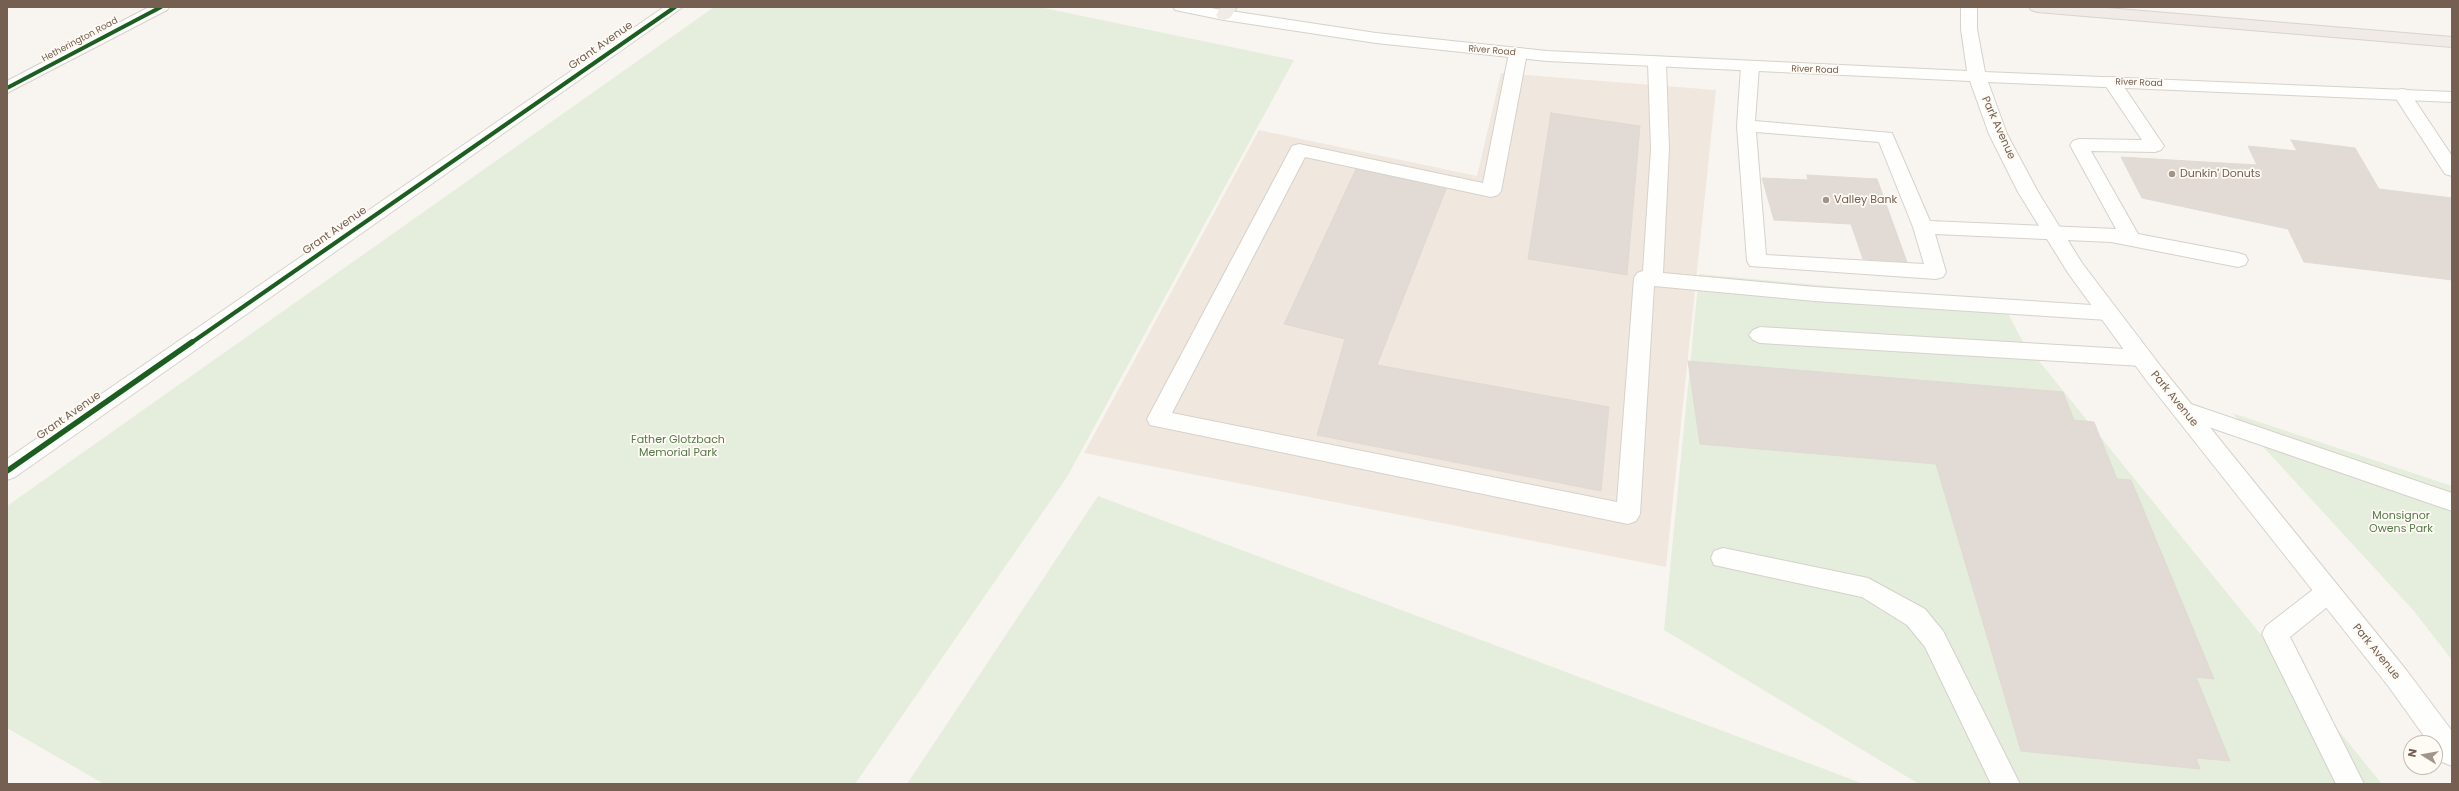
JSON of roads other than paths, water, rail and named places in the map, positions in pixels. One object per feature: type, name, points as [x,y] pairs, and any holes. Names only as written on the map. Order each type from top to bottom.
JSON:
[{"type":"highway","points":[[2037,7],[2452,42]]},
{"type":"main road","name":"Hetherington Road","points":[[7,88],[161,7]]},
{"type":"main road","name":"Grant Avenue","points":[[7,472],[675,7]]},
{"type":"main road","name":"River Road","points":[[1181,7],[1226,11],[1384,39],[1518,53],[1657,63],[2452,97]]},
{"type":"main road","name":"Park Avenue","points":[[1969,7],[1969,29],[1977,76],[1998,134],[2028,192],[2052,231],[2107,313],[2141,358],[2398,679],[2452,753]]},
{"type":"main road","points":[[1518,53],[1491,191],[1299,150],[1158,419],[1628,514],[1644,278],[1815,294],[2107,313]]},
{"type":"main road","points":[[1654,279],[1660,149],[1657,63]]},
{"type":"main road","points":[[1746,126],[1886,137],[1923,227],[1936,272],[1757,260],[1746,126],[1750,67]]},
{"type":"main road","points":[[2112,82],[2155,146],[2079,145],[2131,239]]},
{"type":"main road","points":[[2402,94],[2452,170]]},
{"type":"main road","points":[[1923,227],[2052,231],[2111,235],[2238,260]]},
{"type":"main road","points":[[1760,335],[2141,358]]},
{"type":"main road","points":[[2182,409],[2452,502]]},
{"type":"main road","points":[[1723,558],[1868,588],[1916,617],[1934,639],[1985,746],[2006,784]]},
{"type":"main road","points":[[2328,592],[2275,634],[2350,784]]},
{"type":"place","name":"Dunkin' Donuts","points":[[2172,174]]},
{"type":"place","name":"Valley Bank","points":[[1826,200]]},
{"type":"park label","name":"Father Glotzbach Memorial Park","points":[[678,446]]},
{"type":"park label","name":"Monsignor Owens Park","points":[[2401,522]]}]
